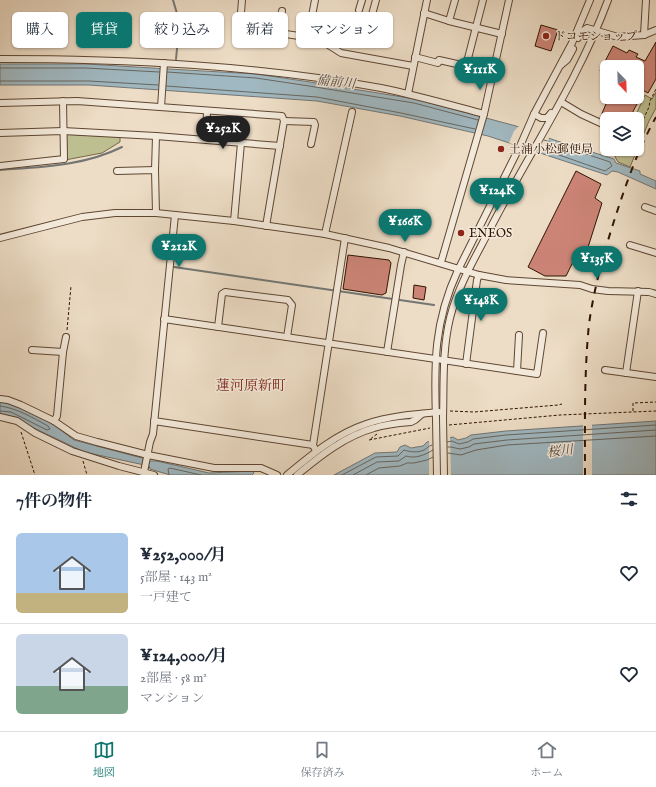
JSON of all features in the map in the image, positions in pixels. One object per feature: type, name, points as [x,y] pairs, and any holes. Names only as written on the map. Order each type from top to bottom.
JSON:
[{"type":"street","points":[[241,12],[242,0]]},
{"type":"street","points":[[313,12],[316,0]]},
{"type":"street","points":[[359,10],[362,0]]},
{"type":"street","points":[[373,12],[376,0]]},
{"type":"street","points":[[408,94],[427,0]]},
{"type":"street","points":[[449,21],[455,0]]},
{"type":"street","points":[[466,66],[483,0]]},
{"type":"street","points":[[440,263],[477,138],[509,0]]},
{"type":"street","points":[[437,475],[435,360],[441,316],[449,291],[520,146],[534,114],[572,43],[590,0]]},
{"type":"street","points":[[444,475],[444,361],[450,317],[467,272],[506,197],[561,102],[597,30],[608,0]]},
{"type":"street","points":[[644,35],[646,0]]},
{"type":"street","points":[[282,11],[278,30],[279,33],[296,35]]},
{"type":"street","points":[[424,13],[449,21],[502,34]]},
{"type":"street","points":[[558,67],[567,60],[584,29],[587,28],[597,30],[618,37],[644,35],[656,30]]},
{"type":"street","points":[[334,48],[342,53],[413,66]]},
{"type":"street","points":[[415,58],[438,63],[439,60],[493,72]]},
{"type":"street","points":[[0,59],[91,60],[267,71],[340,81],[408,94],[483,115]]},
{"type":"street","points":[[161,107],[164,64]]},
{"type":"street","points":[[0,166],[64,159],[63,101]]},
{"type":"street","points":[[0,103],[63,101],[282,116],[284,121],[266,226]]},
{"type":"street","points":[[534,114],[541,118],[547,118],[558,102],[561,102]]},
{"type":"street","points":[[561,102],[600,123]]},
{"type":"street","points":[[206,140],[207,111]]},
{"type":"street","points":[[325,234],[352,112]]},
{"type":"street","points":[[284,121],[314,122],[315,125],[310,144]]},
{"type":"street","points":[[0,133],[63,131],[156,136],[280,146]]},
{"type":"street","points":[[156,136],[156,213]]},
{"type":"street","points":[[234,221],[241,143]]},
{"type":"street","points":[[117,171],[155,170]]},
{"type":"street","points":[[645,207],[656,211]]},
{"type":"street","points":[[0,238],[88,216],[116,213],[156,213],[234,221],[325,234],[404,252],[458,270],[479,275],[525,282],[580,285],[592,289],[608,291],[638,291],[656,294]]},
{"type":"street","points":[[145,469],[154,422],[175,215]]},
{"type":"street","points":[[315,448],[345,238]]},
{"type":"street","points":[[630,245],[656,253]]},
{"type":"street","points":[[387,352],[404,252]]},
{"type":"street","points":[[466,364],[477,280],[479,275]]},
{"type":"street","points":[[626,373],[638,291]]},
{"type":"street","points":[[218,327],[222,294],[225,292],[288,300],[292,305],[287,337]]},
{"type":"street","points":[[164,319],[537,374],[543,333]]},
{"type":"street","points":[[517,371],[519,335]]},
{"type":"street","points":[[54,422],[57,416],[63,352],[66,337]]},
{"type":"street","points":[[32,350],[63,352]]},
{"type":"street","points":[[605,370],[656,378]]},
{"type":"street","points":[[0,399],[14,402],[54,422],[76,436],[147,456],[214,468],[261,468],[277,475]]},
{"type":"street","points":[[287,475],[315,448],[366,424],[390,418],[422,414],[436,416],[443,415]]},
{"type":"street","points":[[297,475],[326,452],[351,437],[372,428],[411,422],[422,414]]},
{"type":"street","points":[[0,417],[19,422],[42,436],[72,451],[119,466],[145,469],[154,475]]},
{"type":"street","points":[[154,422],[315,448]]},
{"type":"path","points":[[644,118],[656,89]]},
{"type":"path","points":[[66,337],[71,286]]},
{"type":"path","points":[[633,412],[633,403],[656,402]]},
{"type":"path","points":[[443,415],[452,410],[474,412],[562,404]]},
{"type":"path","points":[[449,425],[553,416],[656,411]]},
{"type":"path","points":[[19,422],[35,475]]},
{"type":"path","points":[[372,437],[369,440],[434,428]]},
{"type":"path","points":[[83,455],[82,459],[87,475]]},
{"type":"green space","points":[[656,92],[656,108],[644,133],[644,112],[637,112],[641,104],[644,104],[645,95],[652,99]]},
{"type":"green space","points":[[68,134],[120,137],[120,142],[102,153],[65,160],[65,136]]},
{"type":"green space","points":[[635,156],[630,167],[618,162],[615,157]]},
{"type":"water","points":[[0,64],[86,64],[256,74],[310,82],[415,99],[516,126],[600,155],[600,156],[614,159],[616,163],[640,171],[640,174],[656,181],[656,189],[618,172],[612,171],[607,175],[488,136],[400,116],[317,101],[89,85],[0,85]]},
{"type":"water","points":[[0,402],[9,403],[50,422],[74,440],[142,458],[146,461],[157,461],[209,473],[253,471],[254,473],[252,475],[170,475],[150,469],[149,466],[84,452],[9,416],[0,415]]},
{"type":"water","name":"桜川","points":[[656,421],[656,475],[334,475],[375,453],[397,452],[400,447],[405,445],[411,448],[423,446],[427,442],[453,437],[458,440],[471,435],[506,431]]},
{"type":"pier","points":[[519,126],[549,137],[548,143],[541,154],[509,143],[514,131]]},
{"type":"pier","points":[[592,423],[592,475],[583,475],[583,424]]},
{"type":"pier","points":[[450,436],[451,475],[429,475],[429,439]]},
{"type":"building","points":[[541,25],[558,30],[551,51],[535,46]]},
{"type":"building","points":[[656,42],[656,79],[648,93],[644,91],[645,61]]},
{"type":"building","points":[[613,46],[627,53],[629,50],[638,54],[636,57],[643,60],[606,60]]},
{"type":"building","points":[[606,104],[637,104],[633,112],[603,112]]},
{"type":"building","points":[[576,171],[601,184],[595,198],[602,203],[584,260],[576,256],[566,276],[545,276],[528,267]]},
{"type":"building","points":[[348,255],[389,260],[391,263],[386,293],[382,295],[343,289]]},
{"type":"building","points":[[414,285],[426,287],[424,300],[413,298]]},
{"type":"waterway","points":[[173,0],[178,17],[176,59]]},
{"type":"waterway","points":[[0,170],[78,162],[122,147]]},
{"type":"waterway","points":[[174,267],[434,305]]},
{"type":"railway","points":[[585,475],[586,362],[589,324],[594,297],[607,244],[624,192],[638,154],[656,117]]},
{"type":"place","name":"ドコモショップ","points":[[546,36]]},
{"type":"place","name":"土浦小松郵便局","points":[[501,149]]},
{"type":"place","name":"ENEOS","points":[[461,233]]},
{"type":"district","name":"蓮河原新町","points":[[251,385]]},
{"type":"water label","name":"備前川","points":[[336,81]]}]
